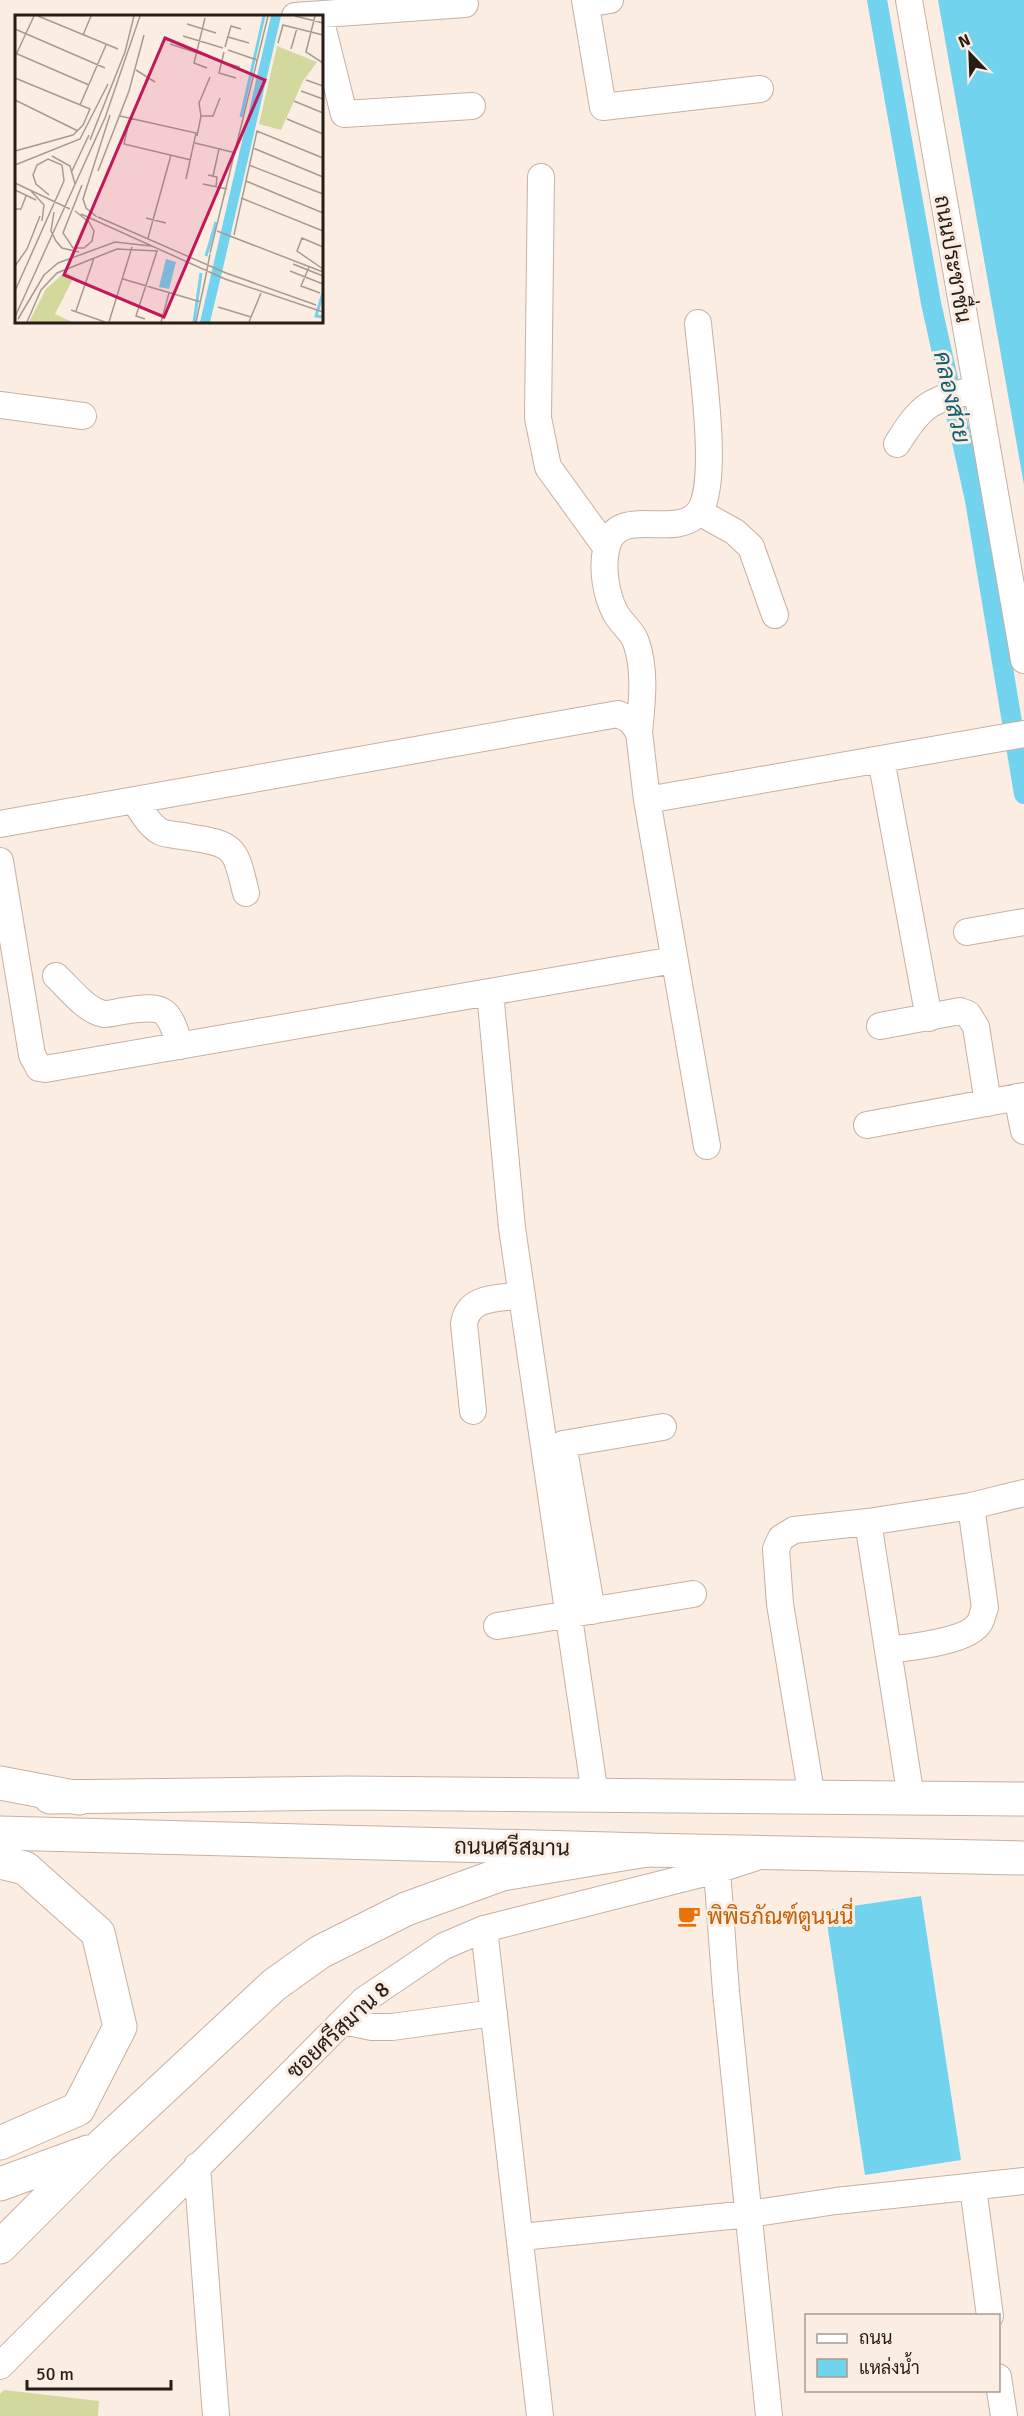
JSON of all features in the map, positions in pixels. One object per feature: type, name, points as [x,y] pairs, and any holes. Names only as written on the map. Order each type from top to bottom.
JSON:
[{"type":"main road","points":[[0,1783],[79,1798]]},
{"type":"main road","points":[[0,1796],[79,1798],[346,1793],[1024,1800]]},
{"type":"main road","name":"ถนนศรีสมาน","points":[[0,1833],[1024,1858]]},
{"type":"main road","points":[[0,2247],[99,2148],[274,1985],[320,1952],[406,1909],[502,1874],[647,1850]]},
{"type":"main road","points":[[0,1862],[25,1869],[98,1933],[120,2027],[78,2109],[0,2143]]},
{"type":"main road","points":[[0,2184],[99,2148]]},
{"type":"street","name":"ถนนประชาชื่น","points":[[909,0],[960,393],[1024,660]]},
{"type":"street","points":[[594,1],[603,107],[760,89]]},
{"type":"street","points":[[314,14],[465,4]]},
{"type":"street","points":[[322,41],[344,114],[472,106]]},
{"type":"street","points":[[541,177],[537,418],[548,467],[606,547]]},
{"type":"street","points":[[698,323],[709,445],[709,484],[699,512],[688,522],[621,526],[611,535],[606,547],[604,567],[615,613],[636,640],[640,660],[643,697],[639,732],[647,800],[707,1146]]},
{"type":"street","points":[[897,444],[918,412],[928,405],[960,393]]},
{"type":"street","points":[[0,405],[83,416]]},
{"type":"street","points":[[699,512],[735,532],[751,547],[775,615]]},
{"type":"street","points":[[0,824],[618,714],[630,720],[639,732]]},
{"type":"street","points":[[647,800],[1018,735]]},
{"type":"street","points":[[881,759],[929,1018]]},
{"type":"street","points":[[134,800],[160,832],[218,841],[233,851],[238,860],[246,893]]},
{"type":"street","points":[[0,861],[32,1055],[39,1068],[45,1069],[674,960]]},
{"type":"street","points":[[967,932],[1024,922]]},
{"type":"street","points":[[56,976],[90,1007],[101,1013],[144,1008],[161,1009],[169,1015],[180,1046]]},
{"type":"street","points":[[490,992],[512,1228],[522,1295],[580,1613]]},
{"type":"street","points":[[880,1026],[960,1011],[968,1014],[976,1027],[988,1102]]},
{"type":"street","points":[[867,1125],[1020,1097],[1024,1131]]},
{"type":"street","points":[[473,1411],[464,1324],[466,1313],[480,1302],[522,1295]]},
{"type":"street","points":[[595,1795],[563,1444],[663,1427]]},
{"type":"street","points":[[812,1798],[780,1604],[776,1550],[782,1538],[794,1530],[868,1522],[971,1506],[1024,1493]]},
{"type":"street","points":[[889,1650],[935,1643],[968,1632],[980,1623],[985,1608],[971,1506]]},
{"type":"street","points":[[868,1522],[911,1798]]},
{"type":"street","points":[[497,1626],[693,1594]]},
{"type":"street","name":"ซอยศรีสมาน 8","points":[[0,2366],[364,2000],[404,1971],[444,1946],[484,1929],[717,1870],[772,1853]]},
{"type":"street","points":[[717,1870],[726,1992],[769,2416]]},
{"type":"street","points":[[484,1929],[540,2416]]},
{"type":"street","points":[[343,2021],[372,2027],[392,2026],[494,2013]]},
{"type":"street","points":[[197,2166],[216,2416]]},
{"type":"street","points":[[520,2237],[749,2214],[836,2201],[1024,2181]]},
{"type":"street","points":[[974,2187],[990,2314]]},
{"type":"street","points":[[1000,2385],[1004,2416]]},
{"type":"green space","points":[[4,2390],[99,2401],[98,2416],[0,2416],[0,2394]]},
{"type":"water","points":[[938,0],[1024,0],[1024,485]]},
{"type":"water","points":[[921,1896],[961,2160],[865,2175],[825,1910]]},
{"type":"waterway","name":"คลองส่วย","points":[[877,0],[931,303],[975,500],[1024,794]]},
{"type":"place","name":"พิพิธภัณฑ์ตูนนนี่","points":[[689,1916]]}]
